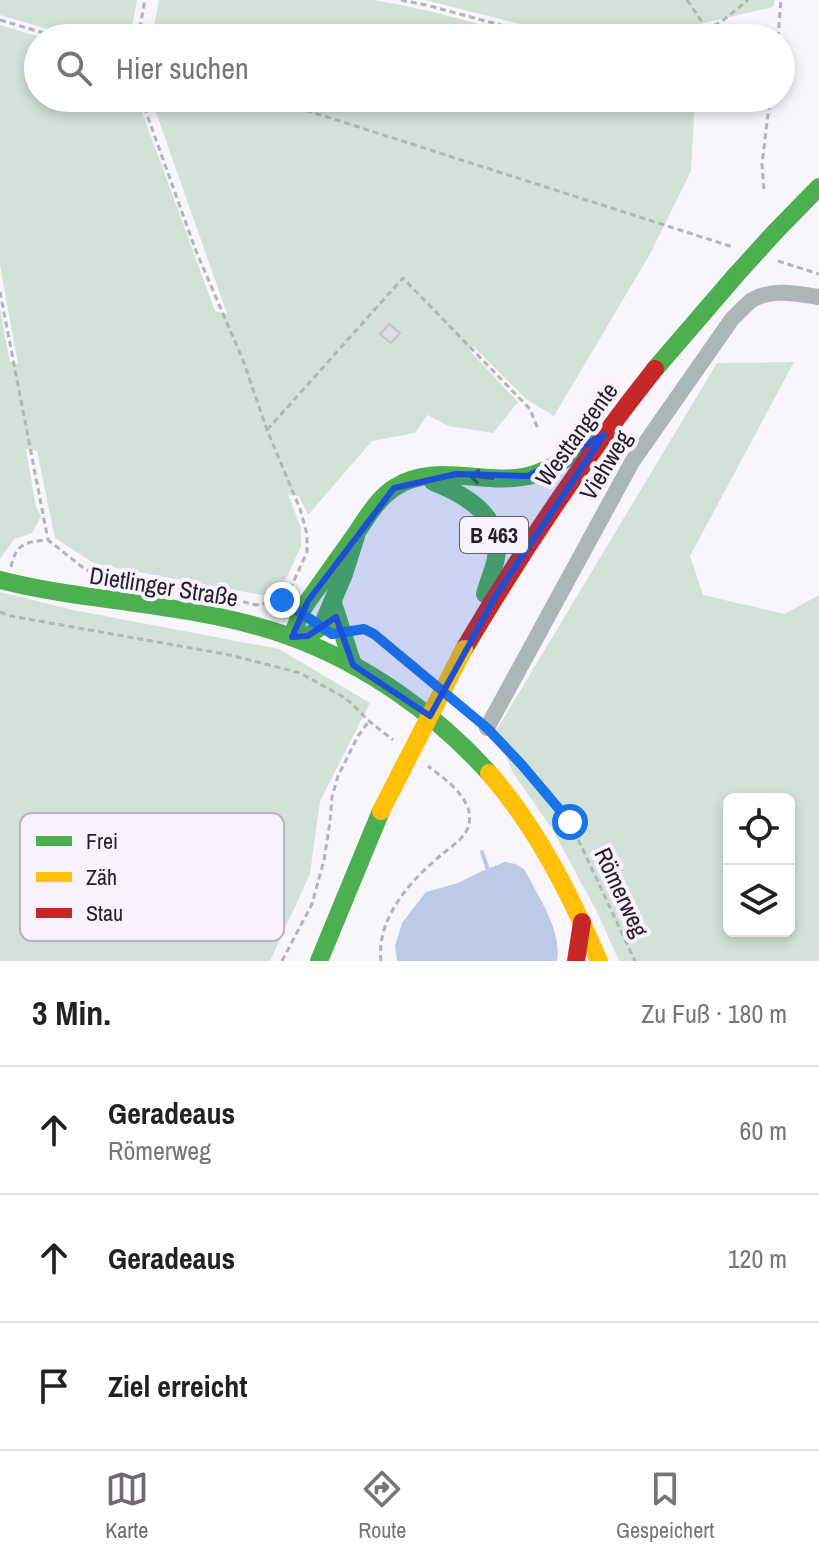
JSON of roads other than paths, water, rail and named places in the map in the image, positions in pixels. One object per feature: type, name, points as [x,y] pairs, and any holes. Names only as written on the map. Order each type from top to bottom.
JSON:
[{"type":"main road","name":"Westtangente","points":[[319,961],[381,811],[464,649],[551,510],[648,376],[703,311],[819,187]]},
{"type":"main road","name":"B 463","points":[[356,536],[322,626],[308,636],[292,637],[301,612],[377,504],[394,488],[413,479],[456,474],[498,479],[528,476],[550,467],[604,435]]},
{"type":"main road","name":"B 463","points":[[421,478],[466,495],[477,504],[492,527],[497,552],[495,566],[487,583],[475,630]]},
{"type":"main road","name":"Dietlinger Straße","points":[[4,581],[108,601],[200,613],[256,626],[292,637],[353,665],[420,708],[464,746],[490,776],[533,830],[560,875],[599,961]]},
{"type":"main road","points":[[333,603],[353,665]]},
{"type":"main road","name":"B 463","points":[[343,952],[350,883]]},
{"type":"main road","points":[[576,961],[582,922]]},
{"type":"street","name":"Viehweg","points":[[487,728],[632,462],[732,319],[754,299],[771,294],[790,292],[819,297]]},
{"type":"water","points":[[505,862],[524,869],[542,902],[556,937],[557,961],[397,961],[395,946],[402,923],[426,892],[458,883]]},
{"type":"waterway","points":[[482,852],[489,873]]}]
